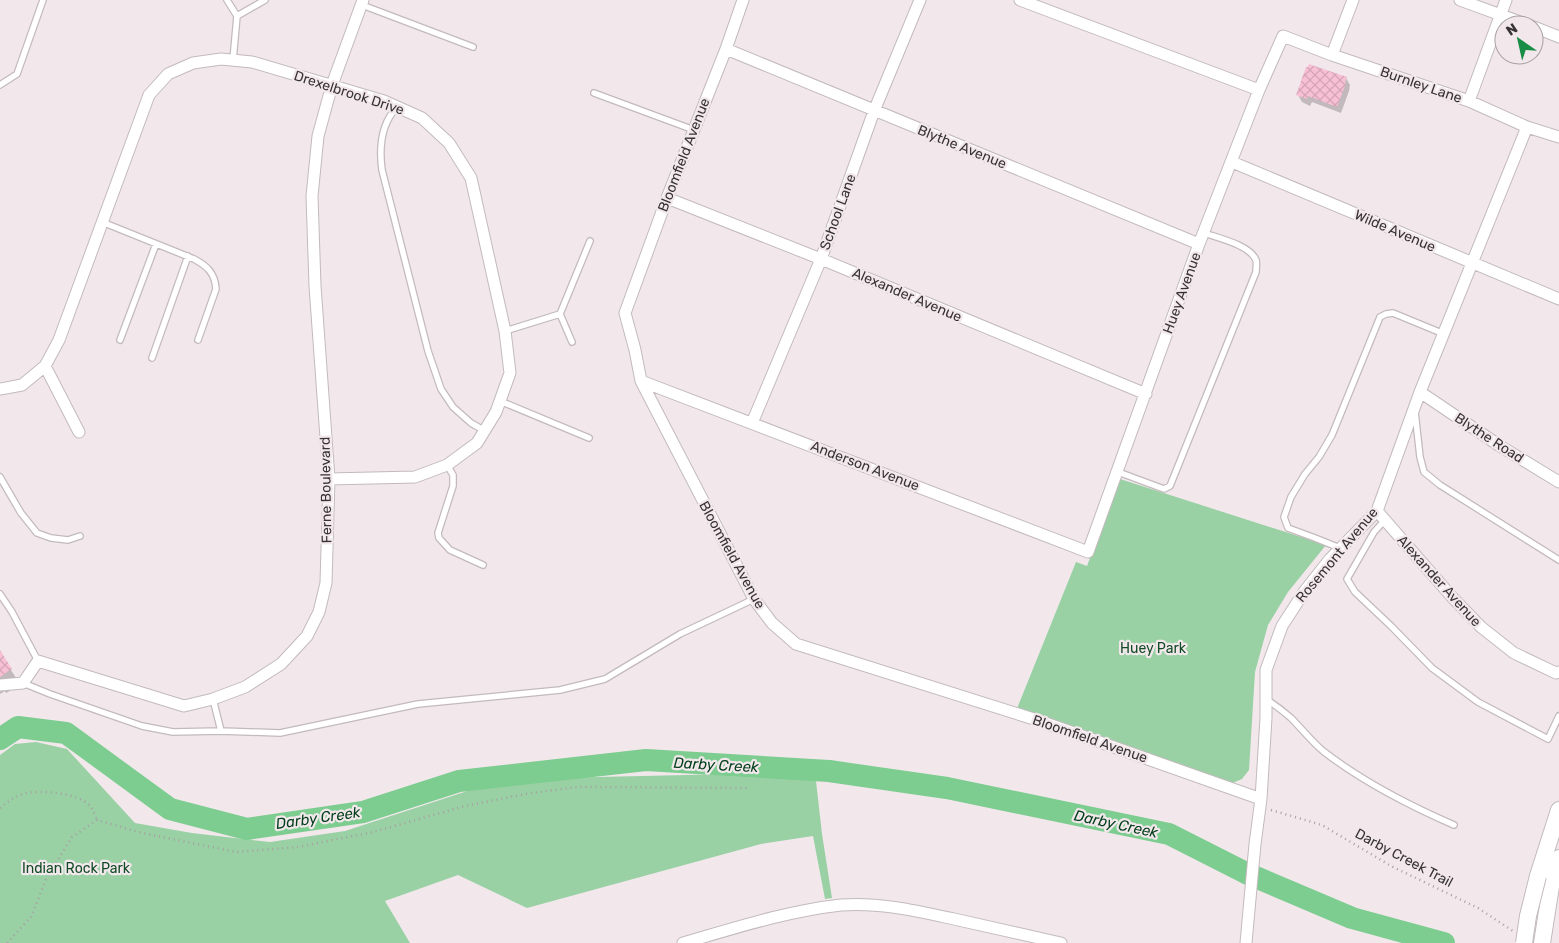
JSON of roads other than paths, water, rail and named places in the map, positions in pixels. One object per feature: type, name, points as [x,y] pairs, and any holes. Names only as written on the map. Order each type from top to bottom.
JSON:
[{"type":"main road","points":[[1542,943],[1545,878],[1559,810]]},
{"type":"main road","points":[[1520,938],[1545,878],[1559,858]]},
{"type":"street","name":"Bloomfield Avenue","points":[[744,0],[625,312],[641,381],[754,599],[772,623],[796,644],[1037,720],[1260,803]]},
{"type":"street","name":"School Lane","points":[[752,423],[821,259],[874,111],[920,0]]},
{"type":"street","points":[[1020,0],[1259,90]]},
{"type":"street","points":[[1332,55],[1353,0]]},
{"type":"street","points":[[1460,0],[1500,14]]},
{"type":"street","points":[[1470,101],[1506,0]]},
{"type":"street","name":"Ferne Boulevard","points":[[38,660],[184,706],[213,700],[244,687],[281,664],[307,636],[319,612],[326,583],[329,479],[315,286],[312,196],[318,136],[332,85],[363,2]]},
{"type":"street","points":[[1544,31],[1559,37]]},
{"type":"street","name":"Huey Avenue","points":[[1088,552],[1199,244],[1259,90],[1283,36]]},
{"type":"street","name":"Burnley Lane","points":[[1283,36],[1332,55],[1470,101],[1527,127],[1559,137]]},
{"type":"street","name":"Blythe Avenue","points":[[726,49],[1199,244]]},
{"type":"street","name":"Drexelbrook Drive","points":[[0,390],[22,385],[45,366],[59,340],[149,95],[168,74],[193,63],[221,59],[252,62],[384,101],[422,118],[449,143],[471,178],[505,331],[510,374],[496,412],[477,443],[447,465],[415,477],[329,479]]},
{"type":"street","name":"Rosemont Avenue","points":[[1246,943],[1260,803],[1266,670],[1282,626],[1304,592],[1340,548],[1381,515],[1420,392],[1527,127]]},
{"type":"street","name":"Wilde Avenue","points":[[1232,162],[1559,299]]},
{"type":"street","name":"Alexander Avenue","points":[[667,198],[821,259],[1146,394]]},
{"type":"street","points":[[45,366],[79,432]]},
{"type":"street","name":"Anderson Avenue","points":[[641,381],[1088,552]]},
{"type":"street","name":"Blythe Road","points":[[1420,392],[1500,446],[1559,482]]},
{"type":"street","name":"Alexander Avenue","points":[[1381,515],[1452,597],[1481,627],[1514,653],[1559,672]]},
{"type":"street","points":[[0,685],[23,683],[38,660]]},
{"type":"street","points":[[683,943],[788,913],[842,905],[886,906],[921,912],[1062,943]]},
{"type":"lane","points":[[0,85],[17,74],[43,0]]},
{"type":"lane","points":[[227,0],[237,16],[233,60]]},
{"type":"lane","points":[[237,16],[264,0]]},
{"type":"lane","points":[[363,2],[474,47]]},
{"type":"lane","points":[[594,93],[694,130]]},
{"type":"lane","points":[[397,107],[390,114],[384,131],[380,152],[382,170],[428,350],[441,389],[453,407],[471,423],[485,431]]},
{"type":"lane","points":[[102,222],[188,256],[207,266],[216,283],[216,289],[198,340]]},
{"type":"lane","points":[[1118,472],[1164,489],[1170,486],[1256,272],[1257,262],[1246,249],[1204,233]]},
{"type":"lane","points":[[572,342],[560,314],[590,241]]},
{"type":"lane","points":[[120,340],[156,244]]},
{"type":"lane","points":[[152,358],[188,256]]},
{"type":"lane","points":[[1340,548],[1288,528],[1284,517],[1291,497],[1332,435],[1380,317],[1392,313],[1444,334]]},
{"type":"lane","points":[[505,331],[560,314]]},
{"type":"lane","points":[[500,401],[589,438]]},
{"type":"lane","points":[[1415,408],[1420,457],[1424,472],[1440,485],[1559,560]]},
{"type":"lane","points":[[447,465],[453,475],[453,486],[438,533],[439,538],[450,550],[483,565]]},
{"type":"lane","points":[[0,477],[21,513],[38,533],[50,538],[68,540],[80,536]]},
{"type":"lane","points":[[1381,515],[1374,532],[1347,579],[1355,592],[1432,668],[1478,702],[1548,739],[1559,716]]},
{"type":"lane","points":[[0,594],[38,660]]},
{"type":"lane","points":[[23,683],[142,726],[173,732],[280,733],[418,704],[560,690],[604,679],[680,634],[754,599]]},
{"type":"lane","points":[[1266,699],[1292,719],[1315,744],[1341,763],[1404,802],[1454,825]]},
{"type":"lane","points":[[213,700],[221,731]]},
{"type":"waterway","name":"Darby Creek","points":[[0,739],[18,727],[66,733],[170,809],[247,829],[363,812],[459,781],[646,760],[829,771],[947,788],[1169,834],[1246,873],[1352,918],[1444,943]]},
{"type":"park label","name":"Huey Park","points":[[1153,648]]},
{"type":"park label","name":"Indian Rock Park","points":[[76,868]]}]
